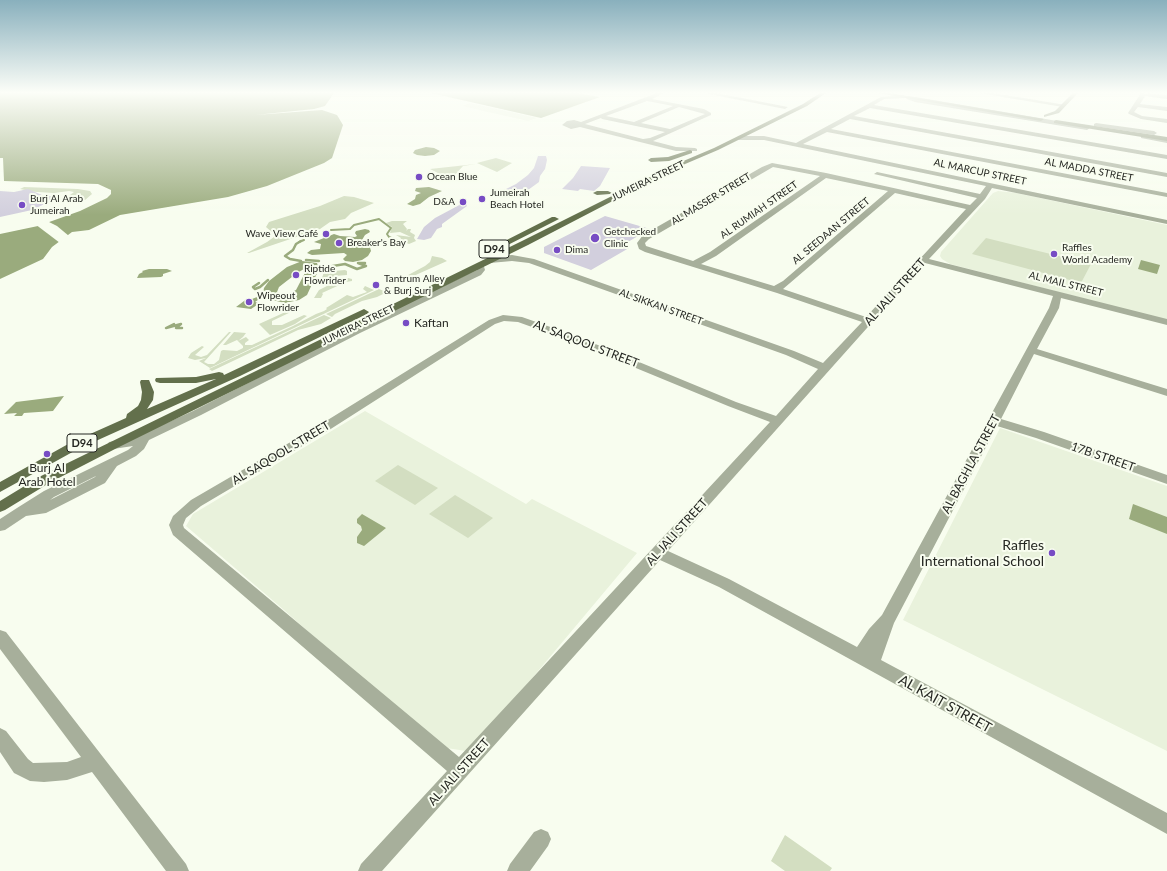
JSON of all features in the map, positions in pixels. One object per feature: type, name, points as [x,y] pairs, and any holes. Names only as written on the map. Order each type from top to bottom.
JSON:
[{"type":"main road","name":"JUMEIRA STREET","points":[[0,507],[64,469],[525,243],[658,175],[746,134]]},
{"type":"main road","points":[[1141,134],[1167,138]]},
{"type":"main road","name":"JUMEIRA STREET","points":[[0,488],[55,456],[278,354],[702,146]]},
{"type":"main road","points":[[683,163],[679,160],[690,155],[693,151]]},
{"type":"main road","points":[[651,160],[667,159],[693,151]]},
{"type":"main road","points":[[658,175],[660,171],[670,166],[667,164]]},
{"type":"main road","points":[[596,193],[608,193]]},
{"type":"main road","points":[[160,380],[204,379],[221,374],[264,355],[278,354]]},
{"type":"main road","points":[[198,404],[191,402],[190,400],[192,397],[274,358],[278,354]]},
{"type":"main road","points":[[121,426],[145,404],[148,392],[145,382]]},
{"type":"main road","points":[[64,469],[74,459],[175,407],[174,405],[168,405]]},
{"type":"street","points":[[615,134],[642,141],[651,141],[679,149],[693,151]]},
{"type":"street","points":[[651,141],[666,134]]},
{"type":"street","name":"AL MARCUP STREET","points":[[756,134],[764,138]]},
{"type":"street","points":[[798,145],[819,134]]},
{"type":"street","name":"AL MADDA STREET","points":[[845,134],[1167,195]]},
{"type":"street","points":[[936,134],[1167,175]]},
{"type":"street","points":[[1030,134],[1167,157]]},
{"type":"street","points":[[1132,134],[1167,138]]},
{"type":"street","name":"AL MARCUP STREET","points":[[739,138],[764,138],[988,190],[1167,222]]},
{"type":"street","name":"AL MASSER STREET","points":[[870,320],[646,249],[641,245],[641,241],[766,167],[784,166],[894,193],[971,209]]},
{"type":"street","points":[[877,174],[988,190]]},
{"type":"street","name":"AL RUMIAH STREET","points":[[697,265],[828,176]]},
{"type":"street","name":"AL JALI STREET","points":[[368,871],[776,423],[826,366],[870,320],[988,190]]},
{"type":"street","name":"AL SEEDAAN STREET","points":[[777,290],[894,193]]},
{"type":"street","points":[[525,243],[522,252],[531,261]]},
{"type":"street","name":"AL SIKKAN STREET","points":[[490,260],[512,258],[531,261],[826,366]]},
{"type":"street","name":"AL MAIL STREET","points":[[925,259],[1167,322]]},
{"type":"street","points":[[113,445],[129,443],[144,438],[198,413],[357,331],[478,273],[480,270],[480,265]]},
{"type":"street","name":"AL BAGHLA STREET","points":[[865,660],[885,631],[887,621],[1054,307],[1062,295]]},
{"type":"street","name":"AL SAQOOL STREET","points":[[460,770],[178,531],[176,525],[178,519],[196,503],[322,429],[492,322],[503,318],[519,319],[572,338],[776,423]]},
{"type":"street","points":[[1030,352],[1167,394]]},
{"type":"street","name":"17B STREET","points":[[995,419],[1167,480]]},
{"type":"street","points":[[0,526],[21,511],[41,510],[100,480],[106,474],[114,461],[136,450],[144,438]]},
{"type":"street","name":"AL KAIT STREET","points":[[661,549],[706,576],[724,583],[1167,824]]},
{"type":"street","points":[[2,644],[96,762],[179,871]]},
{"type":"street","points":[[0,737],[21,766],[30,772],[44,773],[68,771],[96,762]]},
{"type":"street","points":[[517,871],[541,839]]},
{"type":"shaded area","points":[[0,134],[340,134],[332,158],[324,163],[267,186],[228,197],[120,215],[89,230],[72,232],[52,247],[43,259],[0,279],[0,234],[38,226],[80,211],[107,198],[111,194],[111,190],[98,184],[4,181],[3,158],[0,158]]},
{"type":"shaded area","points":[[426,147],[434,148],[440,151],[434,155],[425,156],[413,153],[415,150]]},
{"type":"shaded area","points":[[496,158],[512,163],[497,172],[477,163]]},
{"type":"shaded area","points":[[476,164],[463,166],[453,177],[442,175],[430,169]]},
{"type":"shaded area","points":[[24,187],[78,189],[90,191],[92,194],[85,200],[82,200],[82,198],[79,197],[66,198],[74,192],[69,191],[54,193],[22,191],[25,190],[20,189]]},
{"type":"shaded area","points":[[429,187],[442,191],[429,197],[420,204],[413,206],[407,204],[415,199],[416,195],[421,193],[415,191],[416,188]]},
{"type":"shaded area","name":"Raffles World Academy","points":[[998,191],[1016,193],[1167,225],[1167,320],[950,264],[942,259],[940,256],[941,252],[993,193]]},
{"type":"shaded area","points":[[344,196],[354,197],[374,203],[351,213],[345,219],[330,222],[320,229],[247,253],[274,237],[274,234],[266,227],[269,222],[320,206]]},
{"type":"shaded area","points":[[392,221],[407,221],[403,224],[407,229],[406,231],[411,229],[410,232],[415,235],[414,238],[416,241],[409,244],[400,240],[401,238],[396,235],[411,237],[400,232],[390,233],[392,227],[386,223]]},
{"type":"shaded area","name":"Breaker's Bay","points":[[365,229],[369,230],[370,232],[365,235],[359,245],[369,244],[371,251],[368,256],[362,260],[353,262],[345,261],[343,259],[347,255],[344,253],[312,255],[307,253],[311,250],[320,249],[321,244],[314,242],[334,234],[355,237],[357,236],[355,233],[356,231]]},
{"type":"shaded area","points":[[986,238],[1091,264],[1081,283],[972,254]]},
{"type":"shaded area","points":[[432,256],[442,258],[447,261],[400,282],[397,281],[425,266],[430,262]]},
{"type":"shaded area","points":[[1141,260],[1160,265],[1157,274],[1138,269]]},
{"type":"shaded area","points":[[149,269],[167,269],[172,271],[163,274],[161,277],[137,278],[139,274],[143,272],[142,271]]},
{"type":"shaded area","points":[[347,271],[347,275],[334,276],[331,279],[337,280],[348,278],[352,279],[352,281],[346,282],[322,293],[321,298],[314,298],[319,290],[329,285],[321,281],[324,272]]},
{"type":"shaded area","points":[[365,286],[374,290],[210,368],[199,361],[206,358],[195,360],[188,358],[191,353],[202,346],[204,347],[195,355],[201,357],[207,355],[229,332],[231,332],[204,362],[214,364],[219,360],[221,351],[237,351],[243,348],[238,341],[246,337],[249,340],[245,343],[245,345],[252,345],[324,311],[327,309],[326,308],[347,295],[353,297],[367,292],[363,289]]},
{"type":"shaded area","points":[[379,289],[386,292],[377,297],[362,301],[335,314],[332,317],[326,314]]},
{"type":"shaded area","name":"Wipeout Flowrider","points":[[265,295],[255,302],[260,303],[251,309],[236,307],[248,298],[252,299]]},
{"type":"shaded area","points":[[292,309],[295,310],[272,321],[272,325],[282,325],[304,315],[307,316],[295,324],[270,335],[259,324]]},
{"type":"shaded area","points":[[324,315],[331,318],[321,324],[298,330],[212,371],[209,369]]},
{"type":"shaded area","points":[[234,332],[246,333],[238,341],[237,340],[223,345]]},
{"type":"shaded area","points":[[64,396],[53,411],[24,413],[22,416],[14,416],[17,413],[4,414],[16,402]]},
{"type":"shaded area","points":[[365,411],[526,504],[532,499],[637,553],[487,732],[466,751],[440,747],[430,741],[284,610],[186,526],[193,514]]},
{"type":"shaded area","name":"Raffles International School","points":[[1000,428],[1167,486],[1167,751],[903,620]]},
{"type":"shaded area","points":[[398,465],[438,488],[415,505],[375,481]]},
{"type":"shaded area","points":[[455,495],[493,518],[468,538],[429,514]]},
{"type":"shaded area","points":[[1133,504],[1167,517],[1167,534],[1129,519]]},
{"type":"shaded area","points":[[362,514],[386,528],[364,546],[357,543],[357,537],[362,530],[361,526],[357,523],[357,519]]},
{"type":"shaded area","points":[[785,835],[832,868],[830,871],[785,871],[771,861]]},
{"type":"pier","points":[[47,221],[57,226],[69,236],[60,243],[35,224]]},
{"type":"building","points":[[538,156],[546,156],[547,160],[539,182],[528,190],[497,197],[496,194],[516,184],[528,175],[534,168]]},
{"type":"building","points":[[581,166],[610,168],[600,186],[594,191],[562,189],[573,178]]},
{"type":"building","name":"Burj Al Arab Jumeirah","points":[[28,189],[42,195],[59,197],[32,210],[0,217],[0,191],[14,192]]},
{"type":"building","points":[[465,202],[467,206],[442,224],[442,227],[437,229],[431,238],[424,240],[417,239],[424,227],[435,218]]},
{"type":"building","points":[[605,216],[650,229],[621,246],[629,248],[591,270],[544,253],[544,247]]},
{"type":"waterway","points":[[331,230],[350,229],[354,225],[379,219],[391,228],[387,234],[389,237],[401,242]]},
{"type":"waterway","points":[[300,242],[304,240]]},
{"type":"waterway","points":[[300,242],[296,244],[293,250],[285,256],[290,259],[301,261]]},
{"type":"waterway","points":[[306,260],[319,261]]},
{"type":"waterway","points":[[327,267],[345,264],[357,269],[366,266],[358,263],[365,263]]},
{"type":"waterway","points":[[302,265],[312,266],[313,269],[302,292],[294,297],[285,299],[273,296],[270,293],[274,284],[292,270],[302,265]]},
{"type":"waterway","points":[[259,283],[253,287],[255,289],[260,287],[268,280]]},
{"type":"waterway","points":[[174,324],[166,328],[181,324],[176,328],[182,328]]},
{"type":"place","name":"Ocean Blue","points":[[419,177]]},
{"type":"place","name":"Jumeirah Beach Hotel","points":[[482,199]]},
{"type":"place","name":"D&A","points":[[463,202]]},
{"type":"place","name":"Burj Al Arab Jumeirah","points":[[22,205]]},
{"type":"place","name":"Wave View Café","points":[[326,234]]},
{"type":"place","name":"Getchecked Clinic","points":[[595,238]]},
{"type":"place","name":"Breaker's Bay","points":[[339,243]]},
{"type":"place","name":"Dima","points":[[557,250]]},
{"type":"place","name":"Raffles World Academy","points":[[1054,254]]},
{"type":"place","name":"Riptide Flowrider","points":[[296,275]]},
{"type":"place","name":"Tantrum Alley & Burj Surj","points":[[376,285]]},
{"type":"place","name":"Wipeout Flowrider","points":[[249,302]]},
{"type":"place","name":"Kaftan","points":[[406,323]]},
{"type":"place","name":"Burj Al Arab Hotel","points":[[47,454]]},
{"type":"place","name":"Raffles International School","points":[[1052,553]]}]
